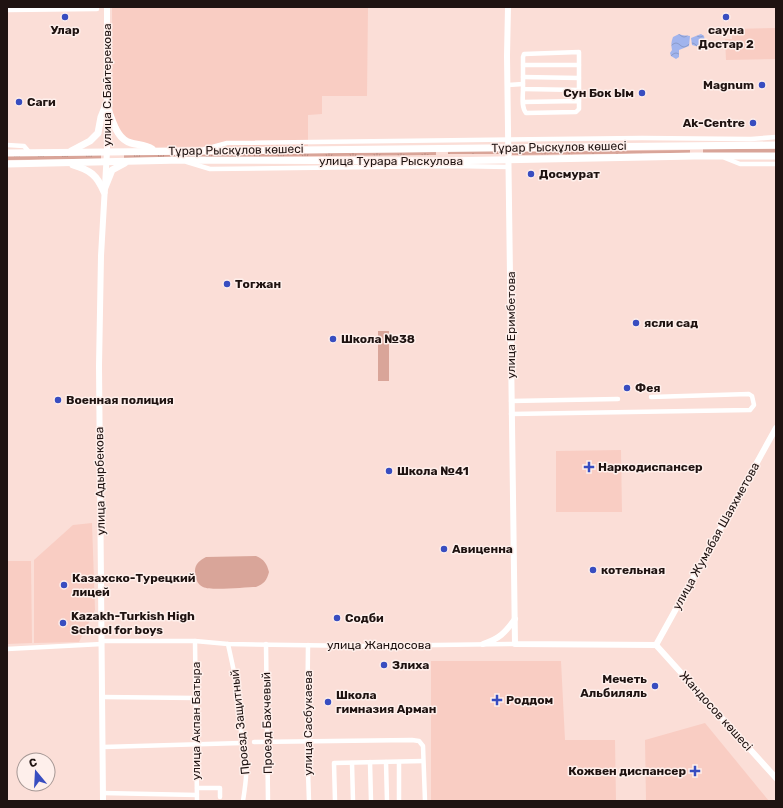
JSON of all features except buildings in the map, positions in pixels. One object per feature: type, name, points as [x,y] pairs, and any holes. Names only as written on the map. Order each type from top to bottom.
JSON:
[{"type":"main road","points":[[108,105],[117,132],[122,139],[128,143],[149,147],[156,151]]},
{"type":"main road","points":[[70,152],[88,143],[98,133],[101,117],[108,105]]},
{"type":"main road","points":[[773,145],[776,137]]},
{"type":"main road","name":"Тұрар Рыскұлов көшесі","points":[[7,152],[440,149],[508,144],[696,146],[773,145]]},
{"type":"main road","points":[[696,146],[696,156]]},
{"type":"main road","points":[[440,149],[441,161]]},
{"type":"main road","name":"улица Турара Рыскулова","points":[[7,164],[182,160],[475,161],[509,163],[696,156],[776,156]]},
{"type":"main road","points":[[104,191],[112,170],[128,162]]},
{"type":"main road","points":[[67,163],[86,169],[95,175],[104,191]]},
{"type":"street","name":"улица С.Байтерекова","points":[[107,7],[107,162]]},
{"type":"street","name":"улица Еримбетова","points":[[508,7],[508,144],[515,644]]},
{"type":"street","points":[[7,10],[98,9]]},
{"type":"street","points":[[578,52],[580,54],[579,65],[579,109],[576,112],[526,113],[523,110],[524,54],[578,52]]},
{"type":"street","points":[[523,65],[579,65]]},
{"type":"street","points":[[523,77],[579,78]]},
{"type":"street","points":[[508,85],[579,90]]},
{"type":"street","points":[[523,102],[579,100]]},
{"type":"street","points":[[196,151],[227,143],[508,144],[642,138],[751,139],[776,137]]},
{"type":"street","points":[[7,146],[24,146],[29,152]]},
{"type":"street","points":[[724,157],[740,164],[776,164]]},
{"type":"street","points":[[182,160],[210,169],[458,166],[509,163]]},
{"type":"street","points":[[458,166],[475,161]]},
{"type":"street","name":"улица Адырбекова","points":[[103,801],[99,366],[101,250],[107,162]]},
{"type":"street","points":[[511,414],[750,410],[754,405],[752,396],[749,394],[651,397]]},
{"type":"street","points":[[511,401],[618,399]]},
{"type":"street","name":"улица Жумабая Шаяхметова","points":[[656,645],[776,428]]},
{"type":"street","points":[[483,644],[494,641],[501,636],[515,619]]},
{"type":"street","name":"улица Жандосова","points":[[7,649],[102,643],[195,641],[228,644],[308,645],[656,645]]},
{"type":"street","name":"улица Акпан Батыра","points":[[195,641],[197,743],[196,801]]},
{"type":"street","name":"Проезд Защитный","points":[[228,644],[238,690],[242,743],[245,751],[246,782],[243,801]]},
{"type":"street","name":"Проезд Бахчевый","points":[[266,644],[268,801]]},
{"type":"street","name":"улица Сасбукаева","points":[[308,645],[307,742],[309,801]]},
{"type":"street","name":"Жандосов көшесі","points":[[656,645],[776,778]]},
{"type":"street","points":[[102,697],[196,698]]},
{"type":"street","points":[[254,742],[419,741],[423,746],[425,801]]},
{"type":"street","points":[[103,747],[197,743],[242,743]]},
{"type":"street","points":[[335,801],[334,763],[424,761]]},
{"type":"street","points":[[370,762],[371,801]]},
{"type":"street","points":[[386,762],[387,801]]},
{"type":"street","points":[[399,762],[399,801]]},
{"type":"street","points":[[352,763],[353,801]]},
{"type":"street","points":[[197,788],[220,788],[220,797]]},
{"type":"street","points":[[103,793],[197,794]]},
{"type":"shaded area","points":[[112,7],[368,7],[367,96],[322,96],[322,114],[308,115],[308,146],[152,147],[126,143],[113,128]]},
{"type":"shaded area","points":[[776,28],[776,59],[726,60],[725,39],[732,39],[732,29]]},
{"type":"shaded area","name":"Наркодиспансер","points":[[621,450],[622,512],[556,512],[556,451]]},
{"type":"shaded area","name":"Казахско-Турецкий лицей","points":[[92,523],[95,610],[79,642],[34,643],[34,560],[73,525]]},
{"type":"shaded area","points":[[7,561],[31,561],[32,643],[7,644]]},
{"type":"shaded area","name":"Роддом","points":[[431,661],[561,661],[565,740],[615,740],[616,801],[431,801]]},
{"type":"shaded area","name":"Кожвен диспансер","points":[[705,723],[769,801],[646,801],[645,740]]},
{"type":"green space","points":[[703,149],[776,149],[776,153],[703,153]]},
{"type":"green space","points":[[502,150],[503,154],[448,154],[448,151]]},
{"type":"green space","points":[[690,150],[690,153],[512,155],[512,152]]},
{"type":"green space","points":[[436,152],[436,155],[124,158],[124,155]]},
{"type":"green space","points":[[101,155],[101,159],[7,160],[7,156]]},
{"type":"green space","points":[[378,331],[389,331],[389,381],[378,381]]},
{"type":"green space","points":[[256,556],[265,562],[269,572],[265,581],[261,585],[256,587],[221,589],[207,588],[201,586],[197,580],[195,574],[196,566],[206,557]]},
{"type":"water","points":[[679,34],[690,36],[689,46],[679,50],[679,57],[676,59],[671,56],[670,53],[672,50],[671,44],[673,37]]},
{"type":"water","points":[[701,34],[704,36],[704,45],[699,47],[692,45],[691,38]]},
{"type":"place","name":"Улар","points":[[65,17]]},
{"type":"place","name":"сауна Достар 2","points":[[726,17]]},
{"type":"place","name":"Magnum","points":[[762,85]]},
{"type":"place","name":"Сун Бок Ым","points":[[642,93]]},
{"type":"place","name":"Саги","points":[[19,102]]},
{"type":"place","name":"Ak-Centre","points":[[753,123]]},
{"type":"place","name":"Досмурат","points":[[531,174]]},
{"type":"place","name":"Тогжан","points":[[227,284]]},
{"type":"place","name":"ясли сад","points":[[636,323]]},
{"type":"place","name":"Школа №38","points":[[333,339]]},
{"type":"place","name":"Фея","points":[[627,388]]},
{"type":"place","name":"Военная полиция","points":[[58,400]]},
{"type":"place","name":"Наркодиспансер","points":[[589,467]]},
{"type":"place","name":"Школа №41","points":[[389,471]]},
{"type":"place","name":"Авиценна","points":[[444,549]]},
{"type":"place","name":"котельная","points":[[593,570]]},
{"type":"place","name":"Казахско-Турецкий лицей","points":[[64,585]]},
{"type":"place","name":"Содби","points":[[337,618]]},
{"type":"place","name":"Kazakh-Turkish High School for boys","points":[[63,623]]},
{"type":"place","name":"Злиха","points":[[384,665]]},
{"type":"place","name":"Мечеть Альбиляль","points":[[655,686]]},
{"type":"place","name":"Роддом","points":[[497,700]]},
{"type":"place","name":"Школа гимназия Арман","points":[[328,702]]},
{"type":"place","name":"Кожвен диспансер","points":[[695,771]]}]
